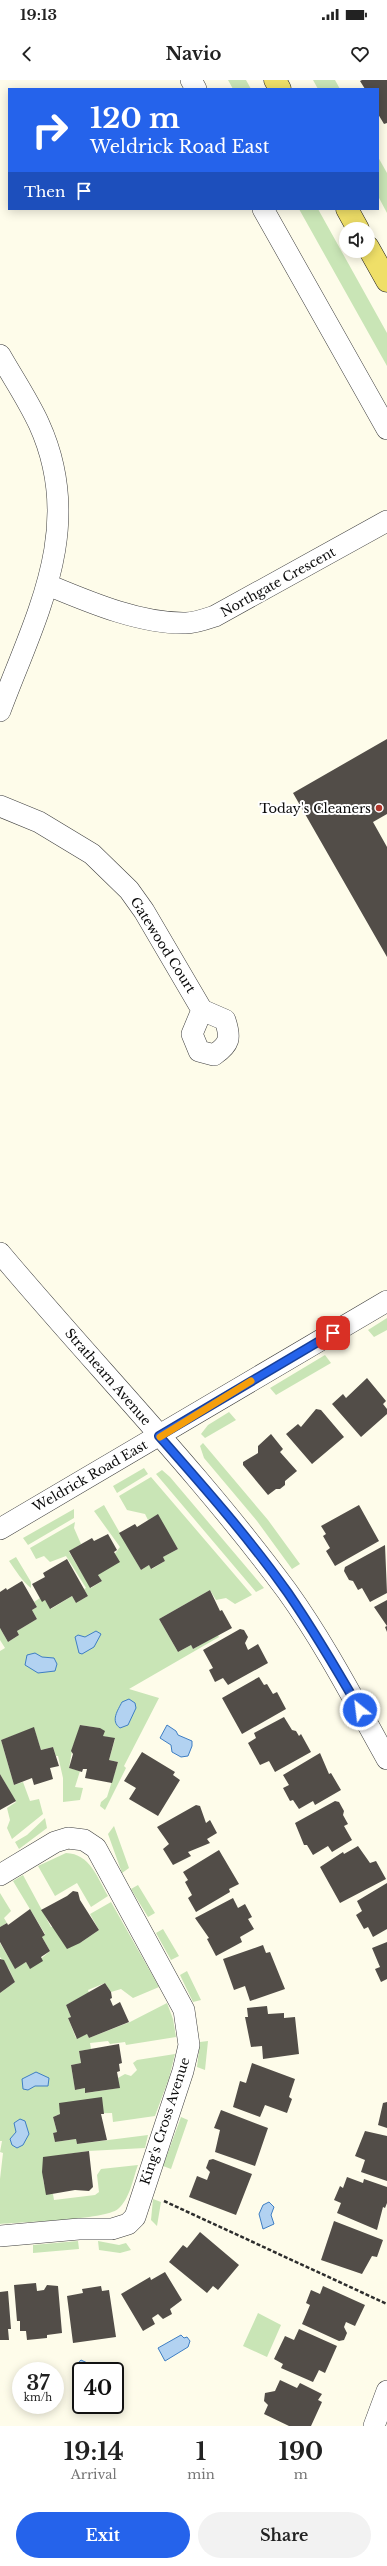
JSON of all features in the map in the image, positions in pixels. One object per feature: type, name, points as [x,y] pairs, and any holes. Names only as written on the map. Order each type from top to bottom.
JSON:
[{"type":"main road","points":[[348,210],[354,222]]},
{"type":"main road","points":[[374,258],[387,281]]},
{"type":"street","points":[[264,210],[387,429]]},
{"type":"street","points":[[0,356],[39,424],[53,468],[59,515],[57,544],[48,585],[0,711]]},
{"type":"street","name":"Northgate Crescent","points":[[48,585],[122,612],[153,619],[186,623],[215,616],[387,521]]},
{"type":"street","name":"Gatewood Court","points":[[0,806],[39,822],[92,854],[129,890],[144,911],[202,1010]]},
{"type":"street","name":"Strathearn Avenue","points":[[0,1254],[237,1526],[287,1592],[317,1636],[387,1759]]},
{"type":"street","name":"Weldrick Road East","points":[[0,1529],[387,1301]]},
{"type":"street","name":"King's Cross Avenue","points":[[0,1875],[55,1842],[68,1838],[84,1840],[96,1848],[110,1877],[176,1991],[186,2020],[189,2045],[183,2071],[135,2217],[128,2224],[112,2229],[79,2229],[0,2236]]},
{"type":"street","points":[[374,2426],[387,2391]]},
{"type":"path","points":[[164,2201],[387,2304]]},
{"type":"green space","points":[[228,80],[246,80],[250,88],[232,88]]},
{"type":"green space","points":[[313,80],[335,80],[339,88],[317,88]]},
{"type":"green space","points":[[379,159],[387,173],[387,213],[379,198]]},
{"type":"green space","points":[[300,210],[319,210],[339,247],[339,258],[345,258],[387,333],[387,366]]},
{"type":"green space","points":[[387,1318],[387,1330],[374,1337],[368,1330]]},
{"type":"green space","points":[[325,1355],[331,1363],[276,1395],[270,1388]]},
{"type":"green space","points":[[229,1412],[236,1420],[205,1438],[201,1434],[208,1425]]},
{"type":"green space","points":[[203,1443],[268,1520],[300,1564],[292,1569],[257,1521],[204,1458],[200,1446]]},
{"type":"green space","points":[[144,1468],[148,1474],[117,1493],[113,1486]]},
{"type":"green space","points":[[162,1470],[170,1477],[264,1588],[256,1592],[156,1474]]},
{"type":"green space","points":[[151,1477],[252,1595],[235,1604],[226,1598],[216,1600],[210,1590],[159,1619],[178,1652],[191,1645],[193,1649],[218,1635],[219,1637],[129,1689],[159,1698],[124,1766],[126,1768],[105,1810],[100,1806],[101,1802],[107,1797],[118,1762],[109,1760],[115,1739],[103,1736],[100,1728],[80,1725],[75,1743],[73,1745],[69,1768],[80,1771],[75,1787],[83,1788],[80,1800],[63,1802],[63,1778],[58,1756],[56,1756],[53,1747],[41,1750],[34,1728],[1,1740],[14,1785],[23,1782],[30,1801],[39,1799],[43,1814],[12,1839],[7,1828],[10,1820],[7,1808],[16,1802],[0,1774],[0,1651],[5,1648],[0,1640],[0,1628],[8,1642],[19,1635],[17,1631],[37,1619],[32,1610],[37,1607],[34,1602],[40,1598],[45,1600],[51,1609],[72,1596],[76,1603],[88,1596],[84,1589],[86,1588],[66,1556],[50,1562],[44,1556],[36,1559],[30,1548],[75,1522],[74,1528],[81,1544],[69,1552],[91,1588],[102,1581],[98,1575],[120,1547],[94,1511],[104,1505],[141,1570],[149,1565],[152,1569],[165,1561],[163,1557],[178,1549],[157,1515],[148,1520],[145,1514],[127,1510],[119,1496]]},
{"type":"green space","points":[[74,1509],[74,1518],[28,1545],[23,1538]]},
{"type":"green space","points":[[16,1557],[31,1582],[31,1588],[22,1579],[9,1561]]},
{"type":"green space","points":[[45,1818],[47,1828],[19,1849],[15,1842],[27,1835]]},
{"type":"green space","points":[[114,1826],[129,1868],[122,1873],[108,1834]]},
{"type":"green space","points":[[66,1853],[81,1857],[87,1862],[96,1874],[108,1896],[91,1907],[77,1883],[55,1896],[38,1866]]},
{"type":"green space","points":[[23,1875],[51,1927],[54,1926],[78,1943],[99,1930],[90,1914],[111,1902],[159,1987],[133,1998],[121,1989],[111,1992],[105,1983],[88,1990],[89,1993],[66,2005],[71,2017],[68,2018],[76,2038],[87,2034],[89,2038],[130,2022],[167,2003],[173,2019],[176,2037],[126,2045],[125,2042],[110,2044],[108,2041],[90,2043],[91,2049],[79,2051],[81,2063],[71,2065],[75,2090],[85,2088],[86,2093],[119,2088],[118,2078],[125,2074],[131,2076],[137,2070],[133,2063],[137,2060],[175,2054],[169,2078],[155,2116],[113,2122],[112,2113],[60,2114],[53,2117],[57,2132],[53,2133],[55,2142],[76,2139],[77,2144],[148,2135],[145,2148],[88,2151],[43,2158],[43,2180],[47,2194],[53,2194],[54,2200],[95,2195],[99,2192],[97,2175],[101,2169],[138,2165],[131,2188],[122,2205],[118,2209],[110,2213],[97,2216],[0,2224],[0,2179],[3,2153],[0,2152],[2,2141],[0,2141],[0,1993],[15,1982],[9,1969],[0,1957],[0,1943],[15,1968],[26,1962],[30,1968],[50,1951],[42,1937],[45,1934],[13,1881]]},
{"type":"green space","points":[[138,1885],[155,1913],[148,1917],[131,1889]]},
{"type":"green space","points":[[0,1893],[11,1911],[4,1918],[7,1923],[0,1927]]},
{"type":"green space","points":[[163,1929],[179,1956],[171,1960],[156,1933]]},
{"type":"green space","points":[[187,1971],[201,2000],[193,2002],[180,1975]]},
{"type":"green space","points":[[208,2041],[205,2070],[197,2067],[200,2042]]},
{"type":"green space","points":[[181,2117],[188,2120],[171,2169],[163,2166]]},
{"type":"green space","points":[[153,2199],[161,2202],[157,2226],[151,2220]]},
{"type":"green space","points":[[78,2241],[79,2249],[33,2253],[33,2245]]},
{"type":"green space","points":[[98,2241],[119,2245],[126,2243],[131,2250],[120,2253],[99,2250]]},
{"type":"green space","points":[[258,2313],[281,2325],[267,2357],[243,2346]]},
{"type":"water","points":[[96,1631],[101,1634],[94,1647],[82,1654],[79,1653],[75,1637],[78,1635],[85,1637]]},
{"type":"water","points":[[35,1653],[42,1657],[54,1658],[57,1664],[55,1671],[38,1673],[25,1665],[27,1655]]},
{"type":"water","points":[[129,1699],[135,1703],[136,1708],[128,1725],[120,1728],[115,1719],[116,1715],[122,1702]]},
{"type":"water","points":[[167,1725],[176,1731],[178,1735],[192,1741],[192,1746],[188,1756],[181,1757],[172,1752],[171,1745],[160,1738]]},
{"type":"water","points":[[36,2072],[49,2078],[48,2086],[35,2086],[28,2090],[23,2089],[22,2079]]},
{"type":"water","points":[[20,2119],[25,2121],[29,2134],[23,2145],[17,2148],[12,2145],[10,2139],[16,2132],[14,2123]]},
{"type":"water","points":[[269,2202],[274,2207],[271,2215],[274,2224],[263,2229],[259,2214],[263,2205]]},
{"type":"water","points":[[181,2335],[184,2338],[187,2337],[190,2341],[188,2347],[165,2361],[158,2348]]},
{"type":"building","points":[[387,80],[387,123],[384,124],[379,116],[379,88],[364,88],[360,81]]},
{"type":"building","points":[[387,739],[387,814],[373,822],[387,847],[387,957],[293,793]]},
{"type":"building","points":[[367,1378],[386,1401],[383,1404],[387,1409],[387,1414],[361,1437],[332,1404],[343,1394],[346,1398]]},
{"type":"building","points":[[316,1409],[321,1410],[344,1437],[312,1464],[286,1434],[298,1424],[301,1427]]},
{"type":"building","points":[[271,1434],[283,1449],[280,1452],[297,1471],[285,1481],[285,1485],[268,1495],[243,1465],[243,1462],[258,1453],[258,1446]]},
{"type":"building","points":[[359,1505],[379,1541],[335,1566],[326,1551],[330,1548],[323,1536],[326,1534],[321,1526]]},
{"type":"building","points":[[158,1514],[178,1549],[163,1557],[165,1561],[151,1569],[149,1565],[141,1570],[119,1533],[135,1524],[137,1527]]},
{"type":"building","points":[[108,1534],[117,1550],[114,1552],[120,1562],[98,1575],[102,1581],[90,1588],[69,1551],[92,1538],[94,1541]]},
{"type":"building","points":[[385,1545],[387,1593],[370,1602],[362,1588],[358,1590],[353,1581],[349,1580],[344,1571],[345,1567]]},
{"type":"building","points":[[67,1559],[88,1596],[76,1603],[72,1596],[50,1609],[45,1600],[42,1602],[32,1584],[45,1577],[43,1573]]},
{"type":"building","points":[[22,1581],[37,1607],[32,1610],[37,1619],[17,1631],[19,1635],[8,1642],[0,1628],[0,1592],[6,1588],[7,1590]]},
{"type":"building","points":[[210,1590],[220,1611],[222,1610],[232,1628],[193,1649],[191,1645],[178,1652],[159,1619]]},
{"type":"building","points":[[387,1600],[387,1626],[374,1607]]},
{"type":"building","points":[[240,1629],[244,1630],[248,1637],[245,1643],[248,1650],[258,1644],[268,1663],[228,1685],[223,1678],[215,1682],[209,1670],[213,1668],[203,1650]]},
{"type":"building","points":[[259,1677],[264,1685],[267,1684],[273,1694],[277,1692],[286,1709],[242,1734],[222,1698]]},
{"type":"building","points":[[284,1717],[292,1730],[296,1731],[299,1736],[301,1734],[311,1752],[275,1772],[269,1761],[260,1765],[248,1743],[256,1738],[254,1733]]},
{"type":"building","points":[[80,1725],[100,1728],[105,1731],[103,1736],[115,1738],[109,1760],[118,1762],[112,1783],[85,1778],[87,1769],[83,1769],[82,1772],[69,1768],[73,1754],[71,1751]]},
{"type":"building","points":[[34,1727],[41,1750],[53,1747],[59,1766],[50,1768],[53,1779],[34,1785],[32,1778],[14,1785],[1,1740]]},
{"type":"building","points":[[142,1752],[175,1772],[173,1775],[180,1780],[158,1816],[129,1799],[136,1788],[124,1781]]},
{"type":"building","points":[[320,1753],[329,1774],[331,1773],[341,1790],[315,1805],[313,1801],[299,1809],[293,1800],[290,1801],[283,1788],[289,1785],[283,1775]]},
{"type":"building","points":[[0,1774],[16,1801],[0,1810]]},
{"type":"building","points":[[335,1801],[339,1802],[344,1811],[343,1815],[348,1824],[344,1826],[352,1840],[332,1852],[328,1846],[313,1855],[307,1845],[304,1845],[295,1823]]},
{"type":"building","points":[[196,1805],[200,1806],[206,1823],[210,1820],[217,1833],[207,1839],[210,1843],[188,1852],[191,1856],[173,1865],[163,1849],[169,1844],[157,1827]]},
{"type":"building","points":[[358,1846],[370,1863],[376,1861],[386,1879],[340,1903],[320,1867],[343,1852],[344,1854]]},
{"type":"building","points":[[219,1850],[239,1884],[229,1889],[230,1892],[196,1912],[188,1898],[192,1895],[185,1882],[188,1880],[183,1872]]},
{"type":"building","points":[[387,1883],[387,1929],[373,1937],[368,1927],[364,1929],[356,1915],[362,1911],[357,1901]]},
{"type":"building","points":[[73,1891],[78,1892],[80,1900],[99,1930],[80,1943],[67,1949],[41,1910],[67,1896]]},
{"type":"building","points":[[233,1898],[238,1908],[245,1904],[252,1917],[248,1919],[254,1929],[240,1937],[242,1942],[216,1956],[207,1939],[209,1938],[195,1918]]},
{"type":"building","points":[[30,1909],[45,1935],[42,1937],[50,1951],[41,1957],[43,1961],[30,1969],[26,1962],[15,1969],[0,1942],[0,1927],[7,1923],[8,1925]]},
{"type":"building","points":[[387,1942],[387,1979],[381,1982],[375,1969],[380,1967],[372,1948]]},
{"type":"building","points":[[263,1945],[266,1953],[270,1952],[285,1989],[250,2001],[245,1986],[234,1990],[223,1959]]},
{"type":"building","points":[[0,1959],[4,1960],[15,1982],[0,1993]]},
{"type":"building","points":[[105,1983],[111,1992],[112,1998],[110,1999],[113,2006],[120,2002],[129,2022],[89,2038],[87,2034],[77,2039],[68,2018],[71,2017],[66,2005]]},
{"type":"building","points":[[267,2006],[268,2014],[284,2013],[284,2018],[295,2017],[299,2054],[263,2059],[262,2046],[251,2047],[245,2017],[248,2017],[247,2008]]},
{"type":"building","points":[[119,2044],[122,2063],[119,2064],[120,2071],[117,2072],[120,2088],[85,2093],[85,2088],[75,2090],[71,2065],[81,2063],[79,2051]]},
{"type":"building","points":[[252,2063],[295,2079],[289,2097],[292,2099],[287,2113],[265,2105],[260,2117],[233,2107],[240,2081],[246,2083]]},
{"type":"building","points":[[102,2097],[104,2114],[101,2114],[107,2140],[77,2144],[76,2139],[55,2142],[53,2133],[57,2132],[53,2117],[60,2114],[59,2103]]},
{"type":"building","points":[[387,2102],[387,2128],[378,2125],[383,2103]]},
{"type":"building","points":[[221,2110],[268,2128],[255,2166],[215,2152],[220,2130],[214,2128]]},
{"type":"building","points":[[365,2131],[387,2136],[387,2181],[361,2172],[365,2160],[355,2156]]},
{"type":"building","points":[[89,2151],[93,2187],[89,2191],[75,2190],[46,2195],[42,2172],[43,2157]]},
{"type":"building","points":[[213,2159],[252,2174],[236,2215],[189,2197],[197,2176],[207,2180],[210,2172],[206,2168],[209,2160]]},
{"type":"building","points":[[347,2177],[363,2183],[364,2179],[387,2187],[387,2203],[385,2208],[383,2207],[377,2230],[337,2213],[341,2203],[334,2200],[340,2186],[343,2188]]},
{"type":"building","points":[[334,2221],[383,2240],[377,2257],[372,2256],[362,2274],[321,2260]]},
{"type":"building","points":[[200,2232],[239,2265],[218,2290],[213,2286],[207,2293],[169,2262],[183,2245],[187,2248]]},
{"type":"building","points":[[165,2272],[182,2300],[170,2309],[172,2314],[163,2319],[158,2314],[152,2318],[155,2324],[143,2331],[121,2294],[150,2277],[151,2280]]},
{"type":"building","points":[[36,2283],[37,2291],[44,2290],[47,2285],[58,2286],[62,2333],[47,2335],[47,2338],[27,2340],[26,2331],[20,2331],[20,2321],[17,2321],[14,2285]]},
{"type":"building","points":[[101,2286],[102,2291],[109,2290],[116,2337],[73,2343],[67,2296],[83,2293],[82,2289]]},
{"type":"building","points":[[323,2286],[365,2305],[355,2326],[346,2322],[344,2327],[347,2333],[344,2340],[339,2341],[302,2324],[310,2305],[306,2303],[311,2290],[320,2294]]},
{"type":"building","points":[[8,2291],[11,2329],[8,2329],[9,2340],[0,2340],[0,2292]]},
{"type":"building","points":[[299,2329],[337,2346],[325,2373],[319,2370],[313,2382],[281,2368],[283,2364],[274,2359],[285,2336],[294,2340]]},
{"type":"building","points":[[280,2380],[297,2388],[300,2383],[322,2394],[318,2400],[322,2402],[311,2426],[289,2426],[264,2414],[268,2405],[264,2401],[265,2393],[275,2391]]},
{"type":"slow traffic","points":[[160,1437],[159,1436],[251,1381]]},
{"type":"place","name":"Today's Cleaners","points":[[379,808]]},
{"type":"route","points":[[333,1333],[159,1436],[237,1526],[287,1592],[317,1636],[360,1710]]}]
